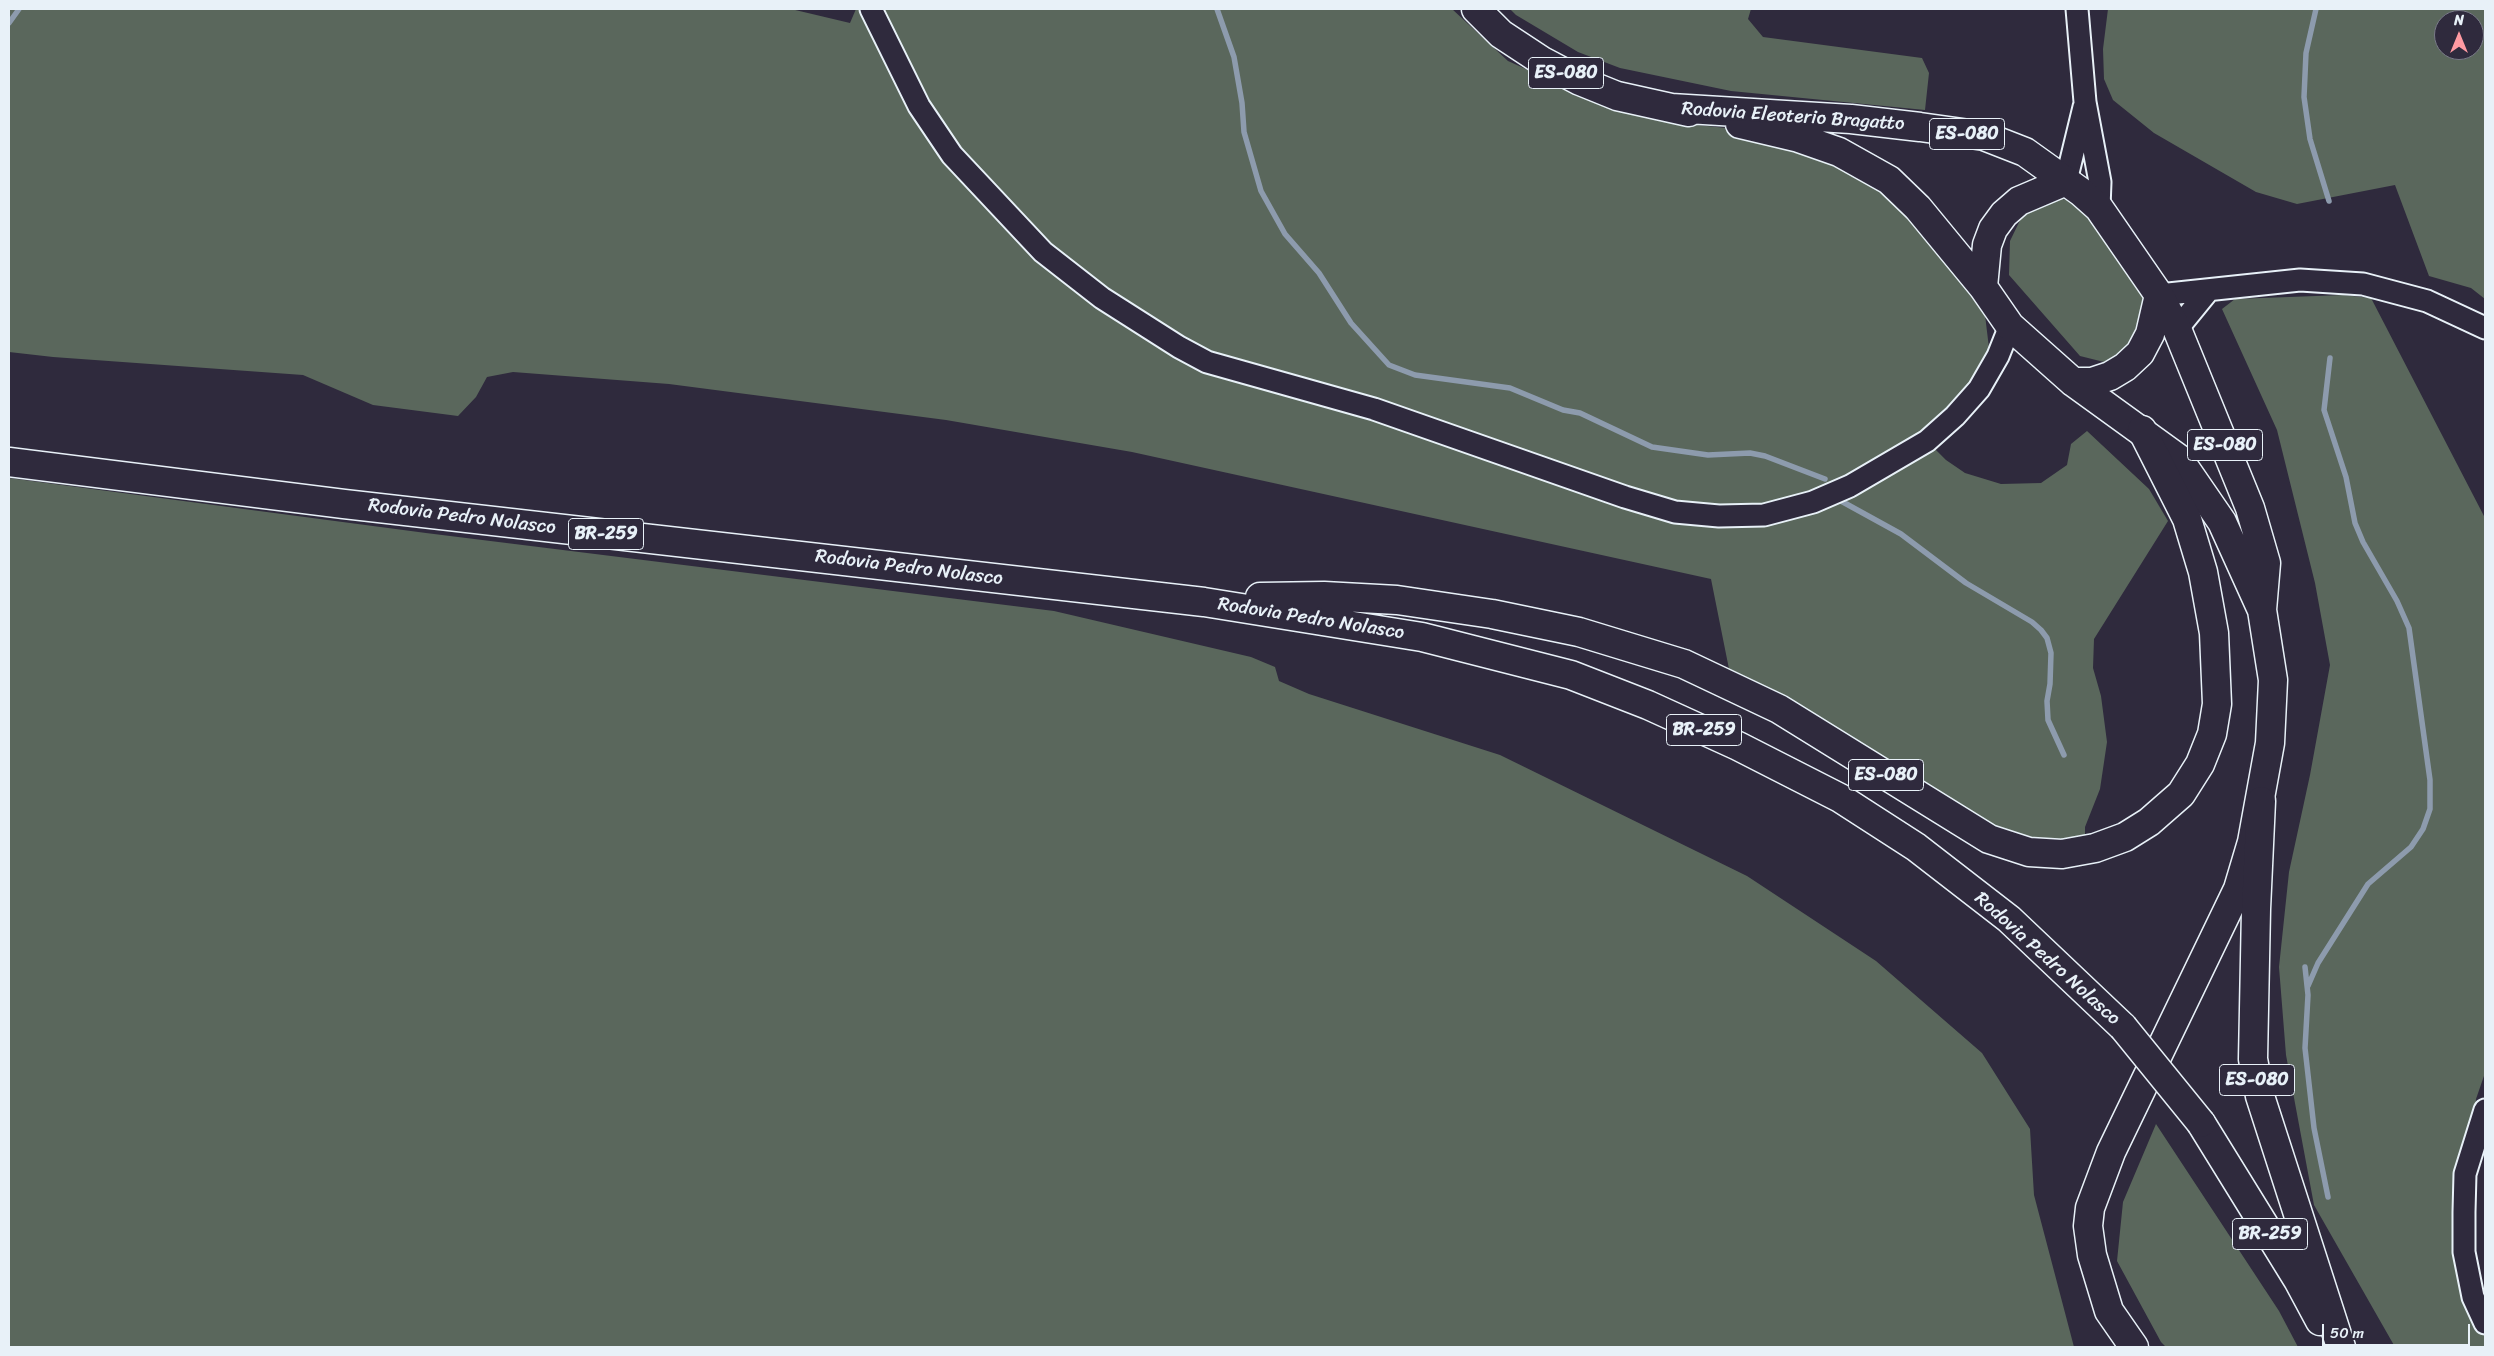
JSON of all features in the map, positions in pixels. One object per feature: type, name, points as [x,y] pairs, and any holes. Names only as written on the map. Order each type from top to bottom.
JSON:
[{"type":"main road","name":"Rodovia Eleoterio Bragatto","points":[[1476,9],[1501,34],[1557,69],[1617,96],[1799,138],[1839,152],[1889,180],[1918,208],[1983,287],[2010,326],[2073,382],[2142,430]]},
{"type":"main road","name":"Rodovia Eleoterio Bragatto","points":[[1671,108],[1851,119],[1984,136],[2025,152],[2066,181],[2099,208],[2159,295],[2177,329],[2250,508],[2266,563],[2262,610]]},
{"type":"main road","points":[[1983,287],[1987,245],[1993,229],[2004,214],[2019,201],[2041,190],[2066,181]]},
{"type":"main road","points":[[2073,382],[2092,382],[2110,376],[2125,367],[2140,353],[2152,327],[2159,295]]},
{"type":"main road","name":"ES-080","points":[[1204,602],[1267,596],[1324,596],[1397,600],[1492,614],[1580,632],[1684,664],[1779,709],[1989,839],[2029,852],[2062,854],[2095,848],[2125,836],[2149,822],[2181,794],[2200,764],[2212,734],[2217,704],[2214,633],[2203,572],[2187,519],[2142,430]]},
{"type":"main road","name":"ES-080","points":[[2134,1347],[2109,1311],[2092,1255],[2088,1226],[2090,1208],[2111,1152],[2238,889],[2252,842],[2261,801],[2270,743],[2273,680],[2262,610],[2222,522],[2201,488],[2178,458],[2142,430]]},
{"type":"main road","name":"Rodovia Pedro Nolasco","points":[[9,462],[344,504],[1204,602],[1422,636],[1570,675],[1648,705],[1738,746],[1840,798],[1916,847],[2010,919],[2123,1027],[2201,1123],[2298,1280],[2334,1347]]},
{"type":"main road","name":"ES-080","points":[[2261,801],[2256,910],[2254,1059],[2260,1096],[2341,1347]]},
{"type":"street","points":[[872,9],[919,106],[952,155],[1043,252],[1102,298],[1178,347],[1207,362],[1374,408],[1626,497],[1675,512],[1719,516],[1764,515],[1813,502],[1850,486],[1927,441],[1955,416],[1979,389],[1998,356],[2010,326]]},
{"type":"street","points":[[2077,9],[2085,102],[2099,175],[2099,208]]},
{"type":"street","points":[[2066,181],[2085,102]]},
{"type":"street","points":[[2159,295],[2300,280],[2363,284],[2427,301],[2485,328]]},
{"type":"street","points":[[2177,329],[2208,291]]},
{"type":"street","points":[[2485,1110],[2465,1174],[2464,1212],[2464,1252],[2473,1297],[2485,1323]]},
{"type":"green space","points":[[9,9],[791,9],[850,23],[856,9],[1452,9],[1508,61],[1584,95],[1659,121],[1774,133],[1840,151],[1982,290],[1989,348],[1987,367],[1933,447],[1946,460],[1965,473],[2001,484],[2041,483],[2067,465],[2071,444],[2087,431],[2149,489],[2168,521],[2094,639],[2093,668],[2101,696],[2107,742],[2100,789],[2085,827],[2085,854],[1988,835],[1731,679],[1711,579],[1132,452],[946,420],[669,384],[513,372],[487,377],[476,397],[458,416],[373,405],[303,375],[53,357],[9,352]]},
{"type":"green space","points":[[1510,9],[1751,9],[1748,19],[1763,37],[1922,58],[1929,73],[1925,110],[1731,91],[1620,68],[1578,52],[1516,15]]},
{"type":"green space","points":[[2108,9],[2485,9],[2485,299],[2471,288],[2429,276],[2395,185],[2297,204],[2256,192],[2154,133],[2113,100],[2104,79],[2103,49]]},
{"type":"green space","points":[[2051,197],[2091,204],[2160,313],[2116,365],[2080,356],[2009,275],[2010,241],[2023,214]]},
{"type":"green space","points":[[2343,295],[2371,298],[2485,518],[2485,1073],[2476,1099],[2472,1158],[2461,1239],[2485,1337],[2485,1347],[2395,1347],[2314,1205],[2286,1055],[2279,967],[2289,872],[2310,775],[2330,665],[2315,583],[2277,430],[2222,309],[2235,299]]},
{"type":"green space","points":[[9,478],[426,533],[1054,611],[1251,657],[1275,667],[1279,681],[1309,694],[1500,755],[1747,876],[1876,961],[1982,1053],[2030,1129],[2034,1195],[2074,1347],[9,1347]]},
{"type":"green space","points":[[2156,1124],[2279,1311],[2298,1347],[2166,1347],[2161,1342],[2117,1261],[2123,1202]]},
{"type":"waterway","points":[[9,23],[19,9]]},
{"type":"waterway","points":[[1217,9],[1234,57],[1242,103],[1244,132],[1261,191],[1285,234],[1319,273],[1351,323],[1389,365],[1415,375],[1510,388],[1563,410],[1580,413],[1652,447],[1708,455],[1750,453],[1765,456],[1825,479]]},
{"type":"waterway","points":[[2316,9],[2306,53],[2304,97],[2310,139],[2329,201]]},
{"type":"waterway","points":[[2308,986],[2318,963],[2368,884],[2411,847],[2423,829],[2430,809],[2430,780],[2409,628],[2397,601],[2363,542],[2355,523],[2346,477],[2324,410],[2330,358]]},
{"type":"waterway","points":[[1841,501],[1901,534],[1966,583],[2032,622],[2041,630],[2047,638],[2051,653],[2050,684],[2047,701],[2048,720],[2064,755]]},
{"type":"waterway","points":[[2305,967],[2308,995],[2305,1048],[2314,1128],[2328,1197]]}]
